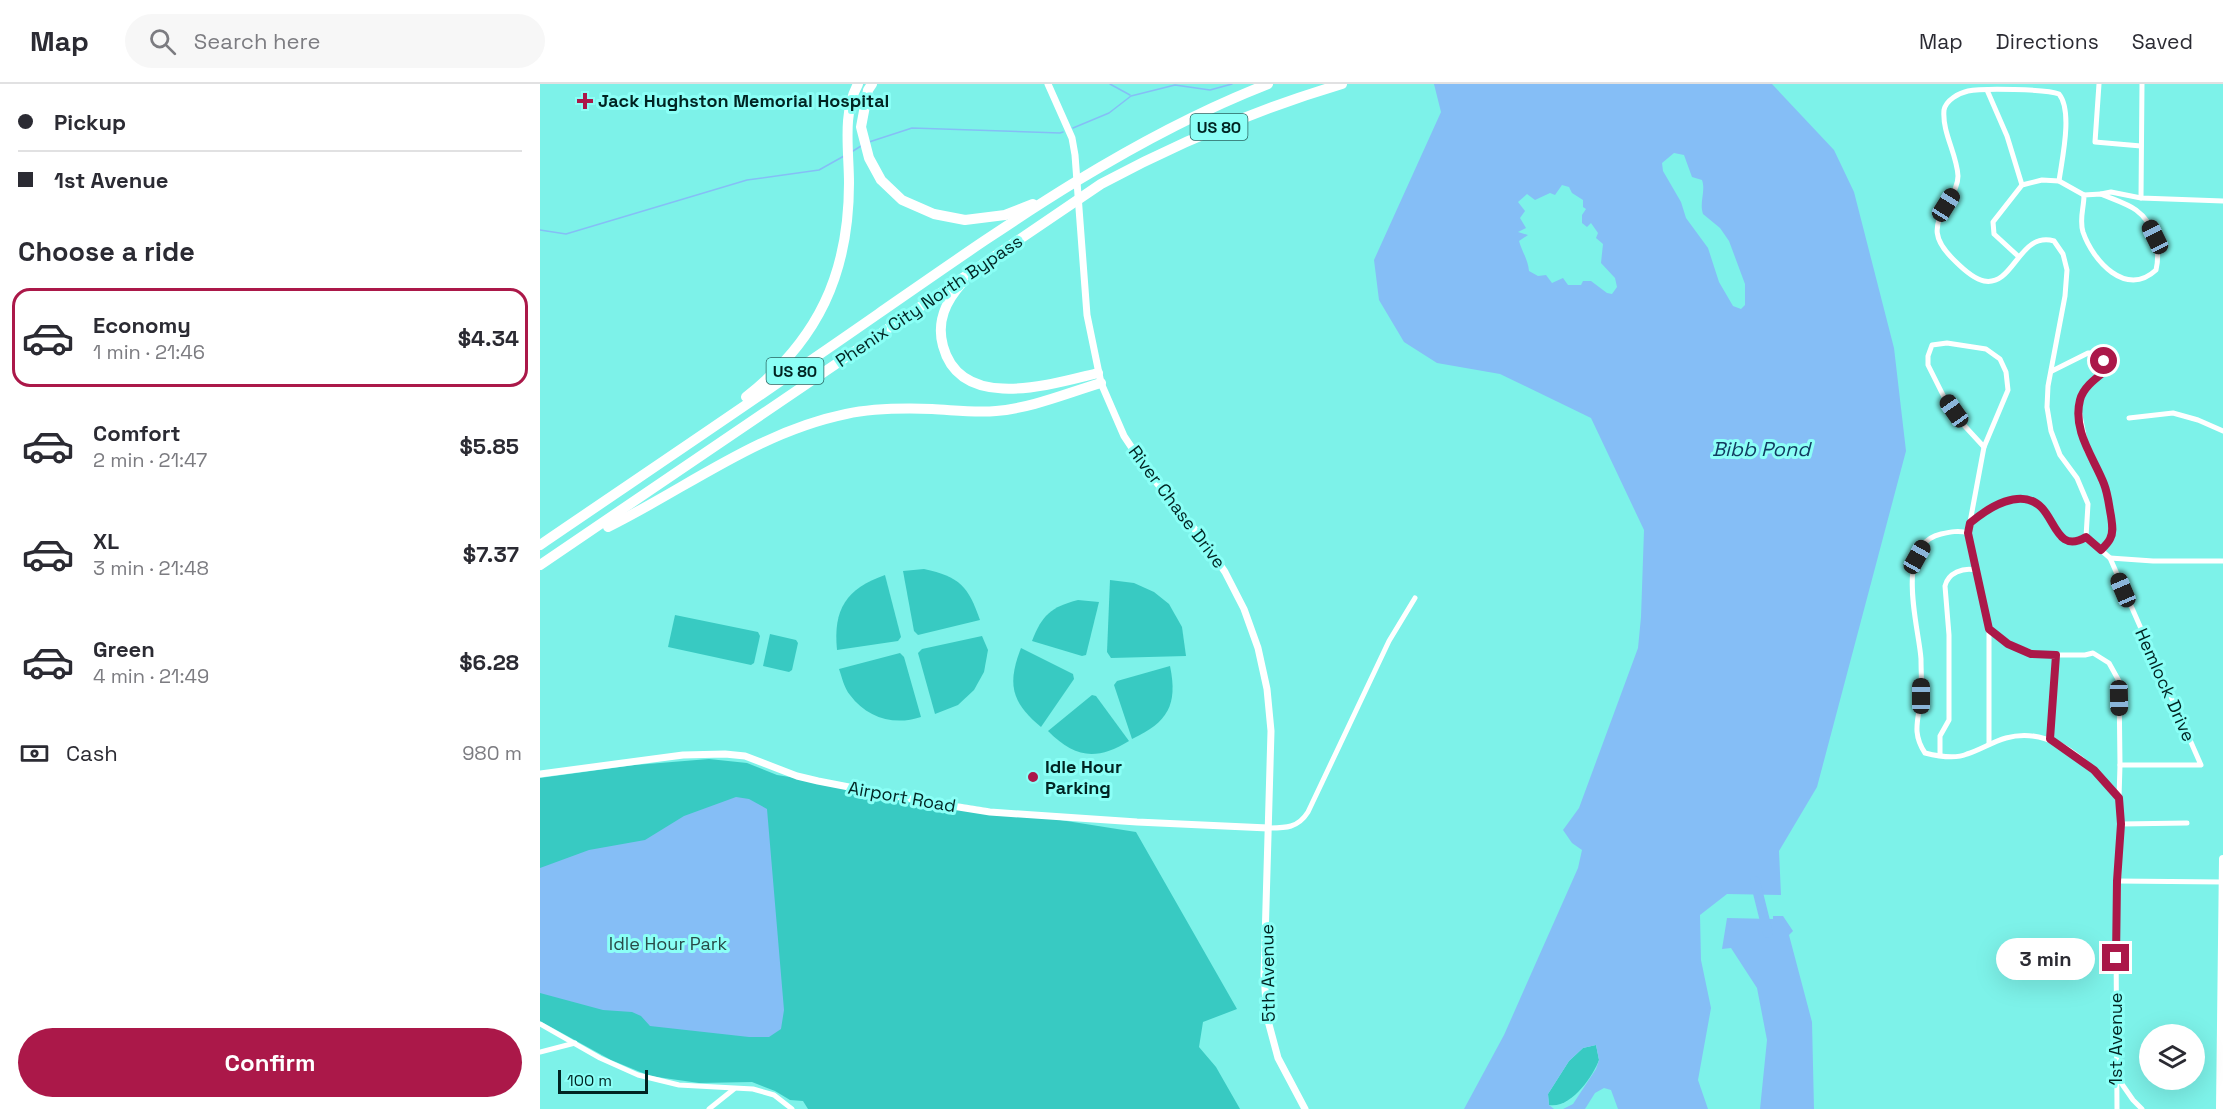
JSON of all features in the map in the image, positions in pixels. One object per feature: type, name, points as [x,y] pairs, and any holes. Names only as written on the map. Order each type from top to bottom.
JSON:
[{"type":"highway","points":[[687,445],[776,372],[807,335],[828,296],[839,270],[848,223],[849,117],[858,84]]},
{"type":"highway","points":[[872,84],[868,90],[861,127],[868,158],[881,180],[902,200],[934,214],[965,220],[1005,214],[1050,198]]},
{"type":"highway","name":"Phenix City North Bypass","points":[[540,545],[1050,198],[1115,157],[1176,124],[1268,84]]},
{"type":"highway","name":"Phenix City North Bypass","points":[[540,565],[1101,184],[1201,134],[1277,105],[1342,84]]},
{"type":"highway","points":[[972,272],[947,302],[940,327],[946,355],[961,374],[983,385],[1016,389],[1100,378]]},
{"type":"highway","points":[[580,539],[635,513],[752,448],[813,423],[846,414],[892,409],[995,412],[1028,406],[1100,378]]},
{"type":"main road","points":[[2220,1109],[2223,859]]},
{"type":"street","name":"River Chase Drive","points":[[1048,84],[1072,138],[1087,315],[1100,378],[1130,445],[1225,572],[1244,609],[1258,648],[1267,689],[1271,731],[1268,828]]},
{"type":"street","points":[[2099,84],[2095,142],[2141,146]]},
{"type":"street","points":[[2141,198],[2142,84]]},
{"type":"street","points":[[1987,90],[2007,136],[2022,185]]},
{"type":"street","points":[[1970,523],[1991,506],[2010,500],[2025,500],[2041,507],[2054,525],[2057,534],[2064,540],[2079,541],[2086,537],[2088,504],[2077,478],[2060,455],[2051,431],[2047,407],[2065,296],[2067,270],[2064,258],[2054,241],[2039,240],[2018,256],[2011,268],[2000,279],[1984,281],[1972,274],[1939,244],[1935,232],[1938,220],[1955,190],[1958,178],[1945,125],[1944,107],[1952,98],[1968,91],[2053,92],[2059,94],[2064,100],[2066,120],[2060,181]]},
{"type":"street","points":[[2018,256],[1994,234],[1993,222],[2022,185],[2042,180],[2060,181],[2084,195],[2111,192],[2141,198],[2223,201]]},
{"type":"street","points":[[2084,195],[2081,218],[2083,231],[2104,267],[2123,278],[2133,280],[2150,276],[2156,270],[2158,250],[2155,237],[2147,221],[2136,210],[2102,194]]},
{"type":"street","points":[[1984,447],[1961,422],[1928,365],[1932,345],[1947,343],[1986,350],[2000,359],[2006,372],[2008,390],[1984,447],[1968,533],[1989,629],[1989,744]]},
{"type":"street","points":[[2052,371],[2088,353],[2095,353],[2104,361],[2104,372],[2084,391],[2080,399],[2079,410],[2087,451],[2104,484],[2113,526],[2111,538],[2101,550]]},
{"type":"street","points":[[2129,417],[2173,413],[2198,420],[2223,431]]},
{"type":"street","points":[[1968,533],[1961,531],[1934,536],[1924,544],[1913,571],[1914,614],[1921,658],[1921,696],[1915,726],[1921,747],[1925,753],[1964,756],[2007,737],[2050,739],[2094,770],[2119,798]]},
{"type":"street","name":"Hemlock Drive","points":[[2086,537],[2110,558],[2201,765],[2120,765]]},
{"type":"street","points":[[2110,558],[2153,561],[2223,561]]},
{"type":"street","points":[[1940,755],[1941,736],[1949,720],[1949,635],[1945,586],[1947,579],[1954,573],[1968,568],[1976,570]]},
{"type":"street","points":[[1268,828],[1294,826],[1302,822],[1389,641],[1415,598]]},
{"type":"street","points":[[1989,629],[2008,644],[2031,654],[2056,655],[2050,739]]},
{"type":"street","name":"1st Avenue","points":[[2056,655],[2085,656],[2093,653],[2109,663],[2119,681],[2121,824],[2117,881],[2117,1109]]},
{"type":"street","name":"Airport Road","points":[[540,774],[683,755],[725,754],[745,756],[797,776],[818,781],[990,812],[1268,828]]},
{"type":"street","points":[[2121,824],[2187,823]]},
{"type":"street","name":"5th Avenue","points":[[1268,828],[1264,975],[1267,1017],[1278,1058],[1305,1109]]},
{"type":"street","points":[[2117,881],[2223,882]]},
{"type":"street","points":[[540,1024],[618,1067],[658,1082],[753,1089],[774,1095],[792,1109]]},
{"type":"street","points":[[540,1052],[575,1043]]},
{"type":"street","points":[[2116,1076],[2142,1109]]},
{"type":"street","points":[[709,1109],[734,1089]]},
{"type":"green space","points":[[924,569],[946,576],[961,585],[971,599],[980,620],[918,635],[914,631],[903,571]]},
{"type":"green space","points":[[885,575],[901,637],[898,641],[837,650],[837,623],[845,602],[860,587]]},
{"type":"green space","points":[[1110,580],[1134,583],[1154,592],[1169,604],[1182,627],[1186,656],[1111,658],[1107,652]]},
{"type":"green space","points":[[1078,600],[1099,602],[1086,655],[1082,656],[1032,641],[1049,613]]},
{"type":"green space","points":[[675,615],[758,632],[760,636],[754,663],[751,665],[668,647]]},
{"type":"green space","points":[[770,634],[796,640],[798,643],[792,670],[789,672],[763,666]]},
{"type":"green space","points":[[982,636],[988,650],[984,672],[974,690],[958,705],[935,714],[918,653],[922,649]]},
{"type":"green space","points":[[1021,648],[1073,674],[1074,679],[1041,727],[1023,709],[1014,692],[1014,672]]},
{"type":"green space","points":[[900,653],[904,657],[921,717],[901,721],[882,718],[864,709],[846,689],[839,669]]},
{"type":"green space","points":[[1170,666],[1172,691],[1168,711],[1154,726],[1132,739],[1114,685],[1117,681]]},
{"type":"green space","points":[[1092,695],[1096,696],[1129,741],[1106,752],[1086,754],[1067,747],[1048,731]]},
{"type":"green space","name":"Idle Hour Park","points":[[709,759],[747,763],[777,775],[1136,832],[1237,1009],[1203,1022],[1199,1047],[1216,1067],[1240,1109],[808,1109],[803,1101],[790,1100],[752,1082],[699,1083],[650,1076],[611,1060],[540,1021],[540,778],[635,765]]},
{"type":"green space","points":[[1596,1045],[1599,1060],[1580,1090],[1565,1102],[1549,1105],[1548,1094],[1569,1061],[1583,1048]]},
{"type":"water","name":"Bibb Pond","points":[[1434,84],[1772,84],[1834,150],[1854,192],[1894,348],[1906,451],[1817,787],[1779,851],[1781,895],[1727,894],[1700,915],[1701,960],[1711,1008],[1698,1080],[1708,1109],[1618,1109],[1611,1090],[1604,1088],[1595,1093],[1585,1109],[1563,1109],[1573,1104],[1596,1069],[1599,1060],[1596,1045],[1583,1048],[1569,1061],[1548,1094],[1549,1105],[1554,1109],[1464,1109],[1504,1035],[1578,868],[1582,850],[1572,843],[1563,830],[1579,808],[1638,648],[1644,530],[1591,418],[1500,374],[1437,363],[1404,342],[1379,300],[1374,260],[1441,112]],"holes":[[[1674,153],[1684,155],[1692,177],[1702,180],[1703,214],[1720,228],[1729,241],[1745,284],[1745,305],[1741,309],[1733,306],[1719,282],[1708,248],[1686,218],[1681,202],[1663,171],[1662,163]],[[1562,185],[1569,187],[1572,193],[1583,200],[1583,207],[1586,209],[1582,215],[1582,223],[1587,227],[1591,223],[1598,233],[1596,238],[1603,244],[1601,263],[1615,278],[1617,287],[1612,294],[1591,281],[1583,281],[1581,285],[1568,285],[1563,278],[1552,283],[1546,275],[1538,276],[1529,271],[1519,241],[1528,235],[1518,232],[1526,228],[1520,218],[1525,211],[1518,202],[1527,194],[1535,200],[1550,193],[1555,195]]]},
{"type":"water","points":[[736,797],[749,799],[767,809],[784,1010],[781,1029],[769,1037],[749,1037],[650,1026],[641,1016],[632,1012],[603,1010],[540,993],[540,868],[589,850],[645,840],[684,816]]},
{"type":"water","points":[[1773,916],[1783,916],[1793,931],[1789,935],[1812,1022],[1814,1109],[1760,1109],[1767,1040],[1757,988],[1731,948],[1722,949],[1727,918],[1773,919]]},
{"type":"waterway","points":[[1110,84],[1130,95]]},
{"type":"waterway","points":[[1073,128],[1109,113],[1131,96],[1175,85],[1210,90],[1232,84]]},
{"type":"waterway","points":[[869,142],[912,128],[1063,132]]},
{"type":"waterway","points":[[853,151],[861,146]]},
{"type":"waterway","points":[[540,230],[566,234],[747,180],[819,170],[844,156]]},
{"type":"waterway","points":[[1755,881],[1768,933]]},
{"type":"place","name":"Jack Hughston Memorial Hospital","points":[[585,101]]},
{"type":"place","name":"Idle Hour Parking","points":[[1033,777]]},
{"type":"route","points":[[2104,361],[2106,366],[2104,372],[2084,391],[2080,399],[2079,410],[2087,451],[2104,484],[2109,505],[2113,526],[2108,543],[2101,550],[2086,537],[2079,541],[2064,540],[2057,534],[2054,525],[2041,507],[2025,500],[2010,500],[1991,506],[1970,523],[1968,533],[1989,629],[2008,644],[2031,654],[2056,655],[2050,739],[2094,770],[2119,798],[2121,824],[2117,881],[2116,958]]}]
